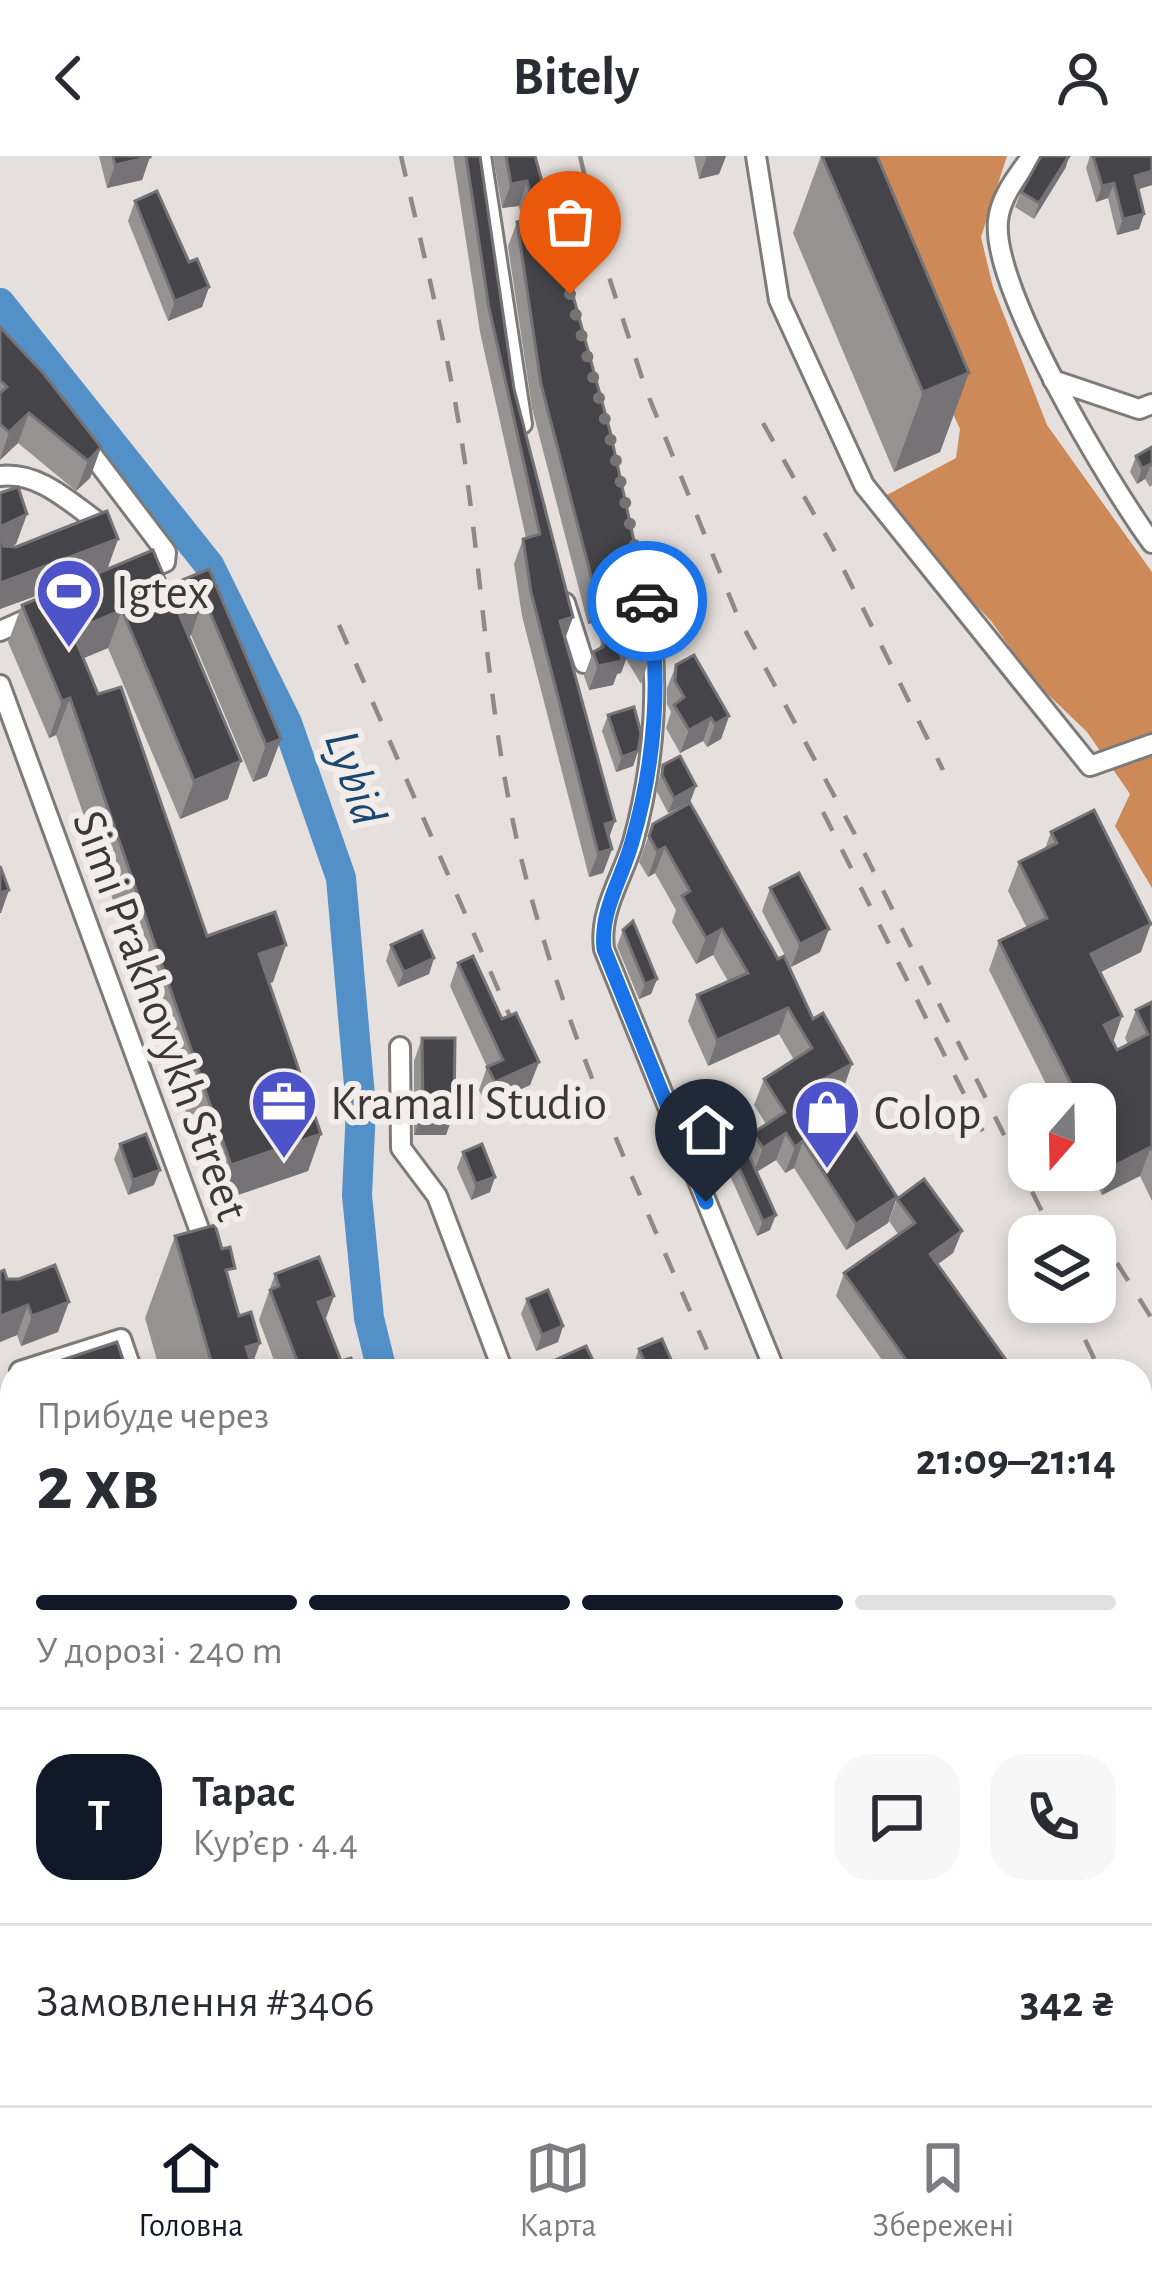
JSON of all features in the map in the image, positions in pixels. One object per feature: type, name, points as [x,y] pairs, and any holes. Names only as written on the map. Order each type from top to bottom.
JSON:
[{"type":"street","points":[[482,156],[530,455]]},
{"type":"street","points":[[756,156],[779,300],[864,485],[1090,766],[1152,744]]},
{"type":"street","points":[[1032,156],[1001,206],[997,224],[1004,267],[1038,356],[1152,543]]},
{"type":"street","points":[[1053,380],[1139,409],[1152,404]]},
{"type":"street","points":[[68,424],[131,508],[152,527],[166,552],[165,562],[124,579]]},
{"type":"street","points":[[0,476],[25,473],[95,520]]},
{"type":"street","points":[[66,540],[88,531],[95,520],[131,508]]},
{"type":"street","points":[[642,578],[656,641],[652,732],[634,835],[601,925],[604,949],[770,1359]]},
{"type":"street","points":[[561,586],[584,663]]},
{"type":"street","points":[[0,631],[62,605]]},
{"type":"street","name":"Simi Prakhovykh Street","points":[[0,685],[217,1279]]},
{"type":"street","points":[[400,1047],[401,1148],[437,1196],[498,1359]]},
{"type":"street","points":[[58,1359],[122,1339],[128,1359]]},
{"type":"shaded area","points":[[835,156],[1007,156],[981,237],[993,287],[1047,425],[1152,572],[1152,888],[1115,826],[1130,794],[1087,732],[1034,681],[991,621],[930,557],[885,496],[956,458],[960,429]]},
{"type":"building","points":[[113,156],[150,156],[150,157],[115,165]]},
{"type":"building","points":[[466,156],[480,156],[514,389],[573,617],[560,621],[615,821],[605,824],[612,849],[598,853],[531,592],[523,539],[540,534],[489,308]]},
{"type":"building","points":[[506,156],[535,156],[610,431],[649,610],[643,612],[649,660],[630,625],[622,629],[630,649],[620,651],[622,661],[598,666],[593,652],[603,647],[605,632],[613,631],[604,597],[597,599],[541,384],[517,222],[537,217],[527,181],[511,184]]},
{"type":"building","points":[[822,156],[877,156],[969,373],[923,392]]},
{"type":"building","points":[[1041,156],[1069,156],[1039,203],[1021,192]]},
{"type":"building","points":[[1093,156],[1152,156],[1152,171],[1135,176],[1144,214],[1123,219],[1114,183],[1102,186]]},
{"type":"building","points":[[157,191],[189,262],[197,259],[209,287],[175,301],[135,201]]},
{"type":"building","points":[[0,327],[101,447],[88,461],[29,413],[9,432],[0,424],[0,393],[7,387],[0,380]]},
{"type":"building","points":[[1152,447],[1152,466],[1142,468],[1136,456]]},
{"type":"building","points":[[18,487],[27,514],[0,527],[0,493]]},
{"type":"building","points":[[107,511],[118,539],[0,583],[0,528],[4,546],[16,547]]},
{"type":"building","points":[[153,550],[168,586],[209,569],[281,739],[266,745],[204,598],[177,609],[241,761],[194,781],[122,610],[72,631],[98,694],[121,687],[207,936],[275,912],[286,945],[259,954],[321,1134],[231,1165],[70,698],[62,701],[22,605]]},
{"type":"building","points":[[694,655],[729,716],[715,724],[711,718],[689,730],[674,705],[684,697],[675,681],[676,665]]},
{"type":"building","points":[[634,707],[641,733],[638,751],[622,757],[608,715]]},
{"type":"building","points":[[680,756],[696,786],[674,798],[662,775],[663,765]]},
{"type":"building","points":[[690,803],[778,959],[784,956],[813,1019],[823,1013],[852,1064],[822,1080],[897,1197],[856,1224],[803,1141],[795,1147],[786,1133],[763,1148],[753,1133],[785,1112],[764,1079],[812,1048],[788,1008],[717,1040],[697,995],[748,973],[722,929],[706,938],[682,896],[690,891],[665,847],[657,851],[649,836],[653,824]]},
{"type":"building","points":[[1094,810],[1151,924],[1091,954],[1122,1016],[1104,1025],[1117,1050],[1148,1034],[1136,1010],[1152,1002],[1152,1150],[1116,1165],[1116,1083],[1070,1083],[999,941],[1047,918],[1019,862],[1057,843],[1051,832]]},
{"type":"building","points":[[0,866],[9,890],[0,893]]},
{"type":"building","points":[[799,873],[829,929],[800,944],[770,888]]},
{"type":"building","points":[[633,921],[657,979],[645,984],[623,930]]},
{"type":"building","points":[[422,931],[434,958],[404,972],[391,945]]},
{"type":"building","points":[[473,956],[502,1019],[516,1013],[539,1062],[495,1082],[487,1067],[503,1060],[458,963]]},
{"type":"building","points":[[422,1038],[455,1038],[454,1112],[423,1112]]},
{"type":"building","points":[[146,1134],[160,1170],[133,1180],[120,1144]]},
{"type":"building","points":[[482,1144],[495,1177],[476,1184],[463,1152]]},
{"type":"building","points":[[749,1155],[776,1215],[763,1221],[736,1161]]},
{"type":"building","points":[[924,1179],[962,1231],[930,1254],[1005,1359],[905,1359],[844,1273],[915,1223],[897,1199]]},
{"type":"building","points":[[215,1225],[222,1249],[230,1247],[235,1268],[226,1270],[239,1316],[251,1312],[260,1343],[246,1347],[250,1359],[211,1359],[175,1236]]},
{"type":"building","points":[[319,1257],[334,1296],[318,1302],[340,1359],[296,1359],[270,1290],[279,1286],[275,1274]]},
{"type":"building","points":[[55,1265],[69,1302],[32,1316],[28,1305],[0,1316],[0,1272],[4,1270],[7,1279],[19,1279]]},
{"type":"building","points":[[548,1290],[563,1326],[542,1335],[527,1299]]},
{"type":"building","points":[[662,1339],[671,1359],[644,1359],[639,1349]]},
{"type":"building","points":[[117,1342],[123,1359],[65,1359]]},
{"type":"building","points":[[586,1346],[592,1359],[557,1359]]},
{"type":"waterway","name":"Lybid","points":[[0,303],[209,565],[287,723],[341,878],[361,1108],[357,1195],[369,1318],[379,1359]]},
{"type":"railway","points":[[401,156],[455,402],[501,756],[518,845],[580,1046],[711,1359]]},
{"type":"railway","points":[[580,156],[608,274],[646,390],[738,617],[859,842],[1044,1215]]},
{"type":"railway","points":[[763,423],[833,548],[943,770]]},
{"type":"railway","points":[[339,625],[515,1028]]},
{"type":"railway","points":[[823,812],[992,1150]]},
{"type":"railway","points":[[1117,1263],[1152,1319]]},
{"type":"railway","points":[[1077,1323],[1094,1359]]},
{"type":"way so far","points":[[570,294],[614,452],[647,601]]},
{"type":"place","name":"Igtex","points":[[69,650]]},
{"type":"place","name":"Kramall Studio","points":[[284,1161]]},
{"type":"place","name":"Colop","points":[[827,1171]]},
{"type":"route","points":[[647,601],[656,641],[652,732],[634,835],[601,925],[604,949],[706,1202]]}]
